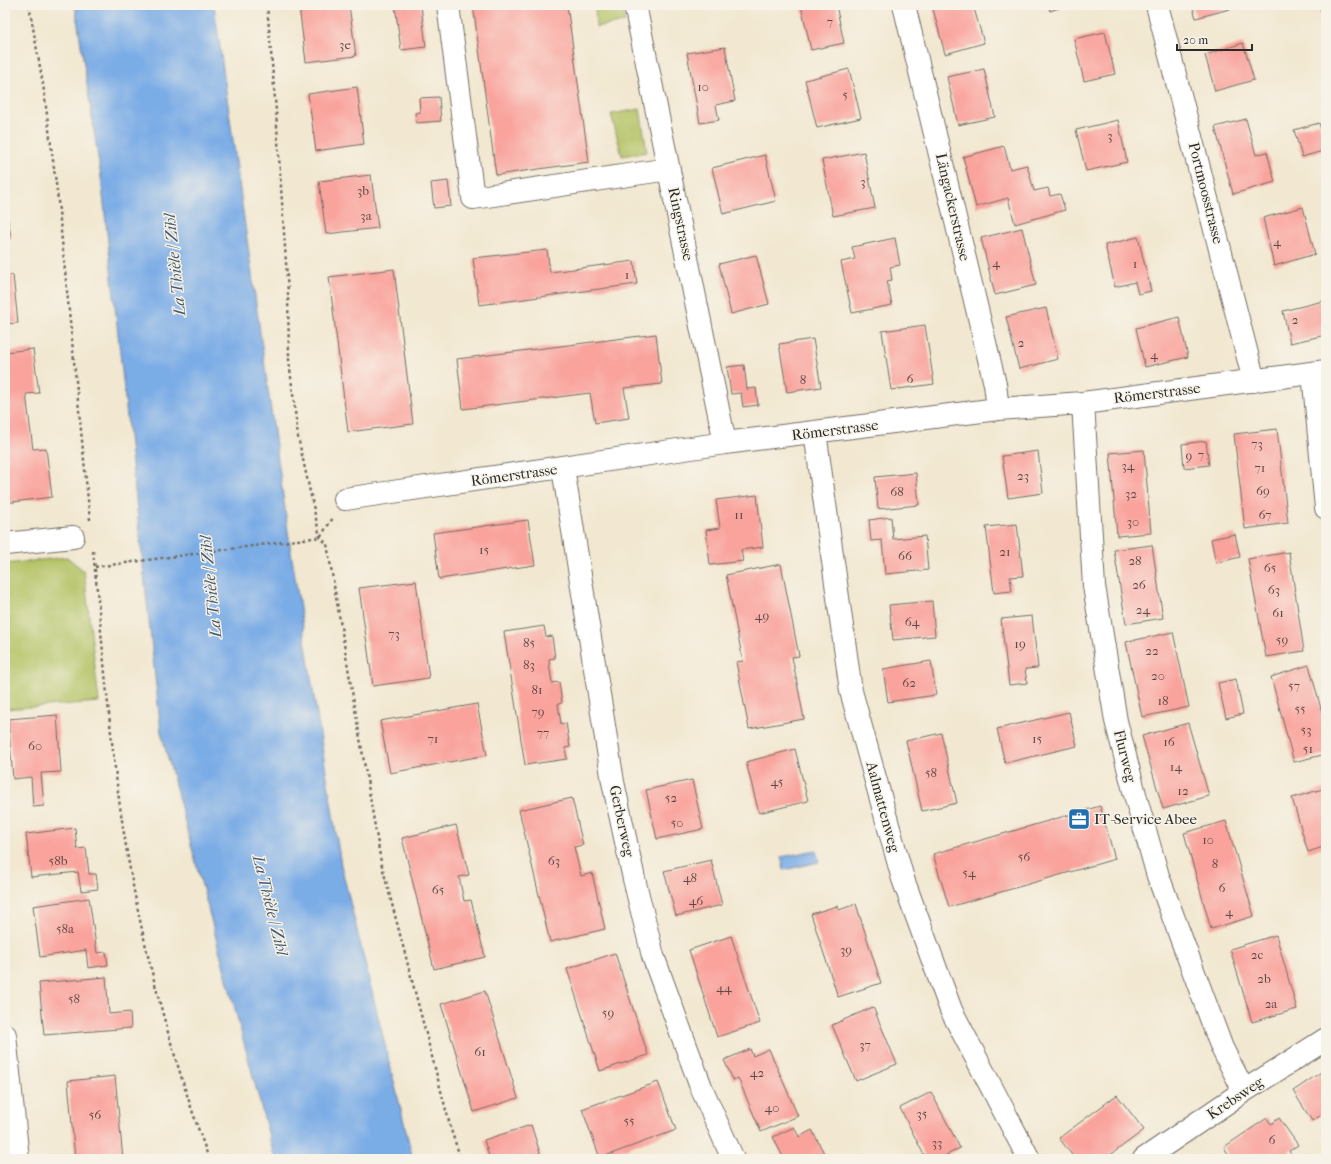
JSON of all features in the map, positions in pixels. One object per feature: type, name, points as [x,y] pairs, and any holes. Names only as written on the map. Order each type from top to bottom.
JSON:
[{"type":"street","points":[[448,5],[473,198],[669,169]]},
{"type":"street","name":"Ringstrasse","points":[[635,5],[725,443]]},
{"type":"street","name":"Längackerstrasse","points":[[904,5],[991,368],[998,409]]},
{"type":"street","name":"Portmoosstrasse","points":[[1157,5],[1254,381]]},
{"type":"street","points":[[1320,372],[1326,508]]},
{"type":"street","name":"Römerstrasse","points":[[346,499],[725,443],[998,409],[1083,403],[1320,372]]},
{"type":"street","name":"Flurweg","points":[[1083,403],[1094,586],[1116,721],[1136,802],[1158,876],[1222,1048],[1244,1091]]},
{"type":"street","name":"Aalmattenweg","points":[[815,432],[851,691],[902,879],[951,1010],[1028,1159]]},
{"type":"street","name":"Gerberweg","points":[[564,468],[613,782],[634,879],[653,956],[701,1086],[733,1159]]},
{"type":"street","points":[[5,544],[82,532]]},
{"type":"street","points":[[5,1035],[18,1159]]},
{"type":"street","name":"Krebsweg","points":[[1144,1159],[1244,1091],[1326,1039]]},
{"type":"path","points":[[29,5],[43,84],[57,191],[82,532]]},
{"type":"path","points":[[267,5],[276,111],[288,293],[289,360],[298,437],[320,536],[327,544],[381,862],[452,1133],[461,1159]]},
{"type":"path","points":[[95,567],[320,536]]},
{"type":"path","points":[[93,548],[112,740],[123,826],[131,872],[147,950],[170,1039],[194,1117],[209,1159]]},
{"type":"green space","points":[[595,5],[622,5],[625,22],[596,27]]},
{"type":"green space","points":[[640,109],[647,152],[622,156],[611,114]]},
{"type":"green space","points":[[67,557],[84,571],[99,702],[5,709],[5,564]]},
{"type":"water","name":"La Thièle / Zihl","points":[[75,5],[214,5],[291,552],[341,865],[413,1159],[275,1159],[161,732],[101,177]]},
{"type":"water","points":[[816,850],[819,862],[784,870],[781,857]]},
{"type":"building","points":[[349,5],[356,56],[306,62],[299,6]]},
{"type":"building","points":[[395,5],[421,5],[426,47],[401,50]]},
{"type":"building","points":[[473,5],[567,5],[589,162],[496,175]]},
{"type":"building","points":[[801,5],[836,5],[844,43],[811,50]]},
{"type":"building","points":[[947,5],[973,5],[984,43],[945,54],[933,9]]},
{"type":"building","points":[[1048,5],[1068,5],[1050,11]]},
{"type":"building","points":[[1192,5],[1241,5],[1241,6],[1196,18]]},
{"type":"building","points":[[1319,5],[1326,5],[1326,27]]},
{"type":"building","points":[[1105,32],[1115,74],[1084,81],[1074,39]]},
{"type":"building","points":[[1243,43],[1254,80],[1215,91],[1205,55]]},
{"type":"building","points":[[725,47],[735,101],[716,105],[719,120],[700,123],[687,53]]},
{"type":"building","points":[[849,69],[861,118],[817,128],[805,80]]},
{"type":"building","points":[[984,69],[995,117],[958,125],[947,77]]},
{"type":"building","points":[[357,87],[364,144],[316,151],[308,94]]},
{"type":"building","points":[[439,97],[441,121],[416,123],[415,113],[420,112],[419,98]]},
{"type":"building","points":[[1246,119],[1256,155],[1267,152],[1275,182],[1233,194],[1215,127]]},
{"type":"building","points":[[1118,120],[1127,162],[1086,171],[1076,130]]},
{"type":"building","points":[[1319,123],[1326,145],[1326,150],[1302,157],[1294,130]]},
{"type":"building","points":[[1004,146],[1010,169],[1027,165],[1034,191],[1048,188],[1050,196],[1060,194],[1065,210],[1015,224],[1008,198],[976,207],[963,157]]},
{"type":"building","points":[[864,152],[875,208],[833,216],[822,160]]},
{"type":"building","points":[[765,155],[776,201],[723,214],[712,168]]},
{"type":"building","points":[[371,175],[378,228],[326,234],[319,181]]},
{"type":"building","points":[[448,181],[451,206],[434,208],[431,183]]},
{"type":"building","points":[[5,204],[11,238],[5,239]]},
{"type":"building","points":[[1303,207],[1315,254],[1274,266],[1263,218]]},
{"type":"building","points":[[1022,228],[1036,285],[995,295],[981,238]]},
{"type":"building","points":[[1138,237],[1151,291],[1138,294],[1135,282],[1115,287],[1105,245]]},
{"type":"building","points":[[895,238],[900,265],[890,267],[892,280],[887,281],[892,305],[852,313],[841,262],[855,259],[852,247]]},
{"type":"building","points":[[547,250],[550,272],[634,261],[637,284],[479,305],[473,258]]},
{"type":"building","points":[[756,255],[769,304],[731,314],[719,264]]},
{"type":"building","points":[[394,269],[413,424],[348,432],[329,277]]},
{"type":"building","points":[[13,275],[18,323],[5,324],[5,276]]},
{"type":"building","points":[[1323,301],[1326,314],[1326,335],[1290,343],[1283,311]]},
{"type":"building","points":[[1046,308],[1058,359],[1019,369],[1006,317]]},
{"type":"building","points":[[1179,317],[1188,357],[1145,367],[1136,328]]},
{"type":"building","points":[[925,325],[934,384],[891,390],[882,331]]},
{"type":"building","points":[[656,334],[662,384],[624,388],[629,418],[595,423],[590,393],[463,409],[457,359]]},
{"type":"building","points":[[813,339],[821,387],[787,392],[779,344]]},
{"type":"building","points":[[33,349],[39,393],[26,394],[33,449],[46,448],[52,497],[5,503],[5,352]]},
{"type":"building","points":[[744,365],[747,389],[756,388],[758,405],[743,407],[741,393],[731,394],[727,367]]},
{"type":"building","points":[[1277,429],[1288,523],[1245,529],[1234,434]]},
{"type":"building","points":[[1206,441],[1209,465],[1184,468],[1182,444]]},
{"type":"building","points":[[1144,450],[1151,533],[1117,536],[1110,453]]},
{"type":"building","points":[[1038,451],[1043,493],[1008,498],[1002,456]]},
{"type":"building","points":[[916,473],[919,505],[878,509],[875,477]]},
{"type":"building","points":[[757,495],[763,547],[741,550],[743,561],[710,565],[706,530],[720,528],[716,500]]},
{"type":"building","points":[[891,517],[893,539],[925,536],[928,570],[885,574],[882,540],[871,541],[869,520]]},
{"type":"building","points":[[528,520],[535,565],[439,579],[433,533]]},
{"type":"building","points":[[1017,524],[1023,576],[1010,577],[1012,591],[994,593],[986,527]]},
{"type":"building","points":[[1235,534],[1240,557],[1216,563],[1211,539]]},
{"type":"building","points":[[1152,545],[1163,618],[1126,624],[1114,550]]},
{"type":"building","points":[[1289,552],[1304,651],[1266,657],[1248,559]]},
{"type":"building","points":[[781,564],[799,656],[792,657],[804,719],[749,729],[736,662],[743,661],[726,575]]},
{"type":"building","points":[[416,581],[429,678],[373,686],[359,588]]},
{"type":"building","points":[[932,601],[935,636],[893,640],[889,605]]},
{"type":"building","points":[[1032,616],[1038,668],[1025,669],[1027,683],[1009,685],[1001,619]]},
{"type":"building","points":[[544,626],[546,637],[552,636],[555,658],[549,659],[552,683],[559,682],[562,703],[558,704],[561,724],[566,723],[570,747],[565,748],[567,759],[525,765],[504,632]]},
{"type":"building","points":[[1173,632],[1189,707],[1142,717],[1126,642]]},
{"type":"building","points":[[931,661],[936,695],[888,702],[883,669]]},
{"type":"building","points":[[1309,665],[1326,727],[1326,754],[1294,762],[1271,677]]},
{"type":"building","points":[[1236,679],[1243,714],[1226,718],[1218,683]]},
{"type":"building","points":[[477,704],[487,755],[390,773],[380,721]]},
{"type":"building","points":[[1069,712],[1077,746],[1005,763],[997,729]]},
{"type":"building","points":[[57,715],[61,772],[41,773],[44,806],[33,807],[31,777],[13,779],[8,719]]},
{"type":"building","points":[[1188,723],[1209,796],[1163,809],[1142,736]]},
{"type":"building","points":[[941,733],[957,803],[922,811],[906,741]]},
{"type":"building","points":[[795,749],[808,801],[759,813],[746,762]]},
{"type":"building","points":[[692,780],[703,829],[657,839],[646,790]]},
{"type":"building","points":[[1326,788],[1326,846],[1308,852],[1292,798]]},
{"type":"building","points":[[572,798],[583,845],[574,847],[581,876],[592,873],[605,929],[550,942],[519,810]]},
{"type":"building","points":[[1100,806],[1115,859],[949,907],[933,854]]},
{"type":"building","points":[[1226,821],[1254,916],[1211,929],[1184,833]]},
{"type":"building","points":[[456,825],[469,875],[459,877],[464,901],[471,900],[485,957],[434,969],[402,838]]},
{"type":"building","points":[[75,828],[77,849],[86,848],[89,874],[96,874],[98,889],[81,891],[78,872],[31,877],[26,834]]},
{"type":"building","points":[[711,860],[722,905],[676,916],[664,871]]},
{"type":"building","points":[[89,898],[97,953],[106,952],[108,965],[88,968],[86,950],[40,957],[33,906]]},
{"type":"building","points":[[856,904],[881,983],[838,997],[811,914],[837,906],[839,910]]},
{"type":"building","points":[[1276,935],[1297,1009],[1252,1022],[1230,949]]},
{"type":"building","points":[[731,936],[760,1023],[717,1037],[689,950]]},
{"type":"building","points":[[615,953],[648,1055],[600,1071],[567,969]]},
{"type":"building","points":[[106,977],[109,1014],[130,1012],[131,1028],[44,1035],[39,983]]},
{"type":"building","points":[[485,991],[518,1098],[474,1112],[441,1004]]},
{"type":"building","points":[[873,1007],[897,1064],[856,1081],[832,1025]]},
{"type":"building","points":[[750,1049],[753,1056],[769,1049],[798,1116],[761,1132],[738,1078],[733,1080],[724,1060]]},
{"type":"building","points":[[1326,1069],[1326,1112],[1312,1121],[1293,1091]]},
{"type":"building","points":[[115,1076],[123,1159],[75,1159],[68,1081]]},
{"type":"building","points":[[658,1082],[676,1130],[600,1158],[582,1109]]},
{"type":"building","points":[[931,1092],[960,1148],[939,1159],[926,1159],[900,1108]]},
{"type":"building","points":[[1117,1095],[1144,1130],[1105,1159],[1075,1159],[1059,1138]]},
{"type":"building","points":[[1267,1118],[1271,1124],[1279,1118],[1298,1145],[1289,1151],[1294,1159],[1220,1159],[1228,1154],[1224,1147]]},
{"type":"building","points":[[531,1125],[542,1159],[490,1159],[484,1140]]},
{"type":"building","points":[[794,1127],[799,1137],[812,1130],[827,1159],[784,1159],[773,1137]]},
{"type":"place","name":"IT-Service Abee","points":[[1079,819]]}]
